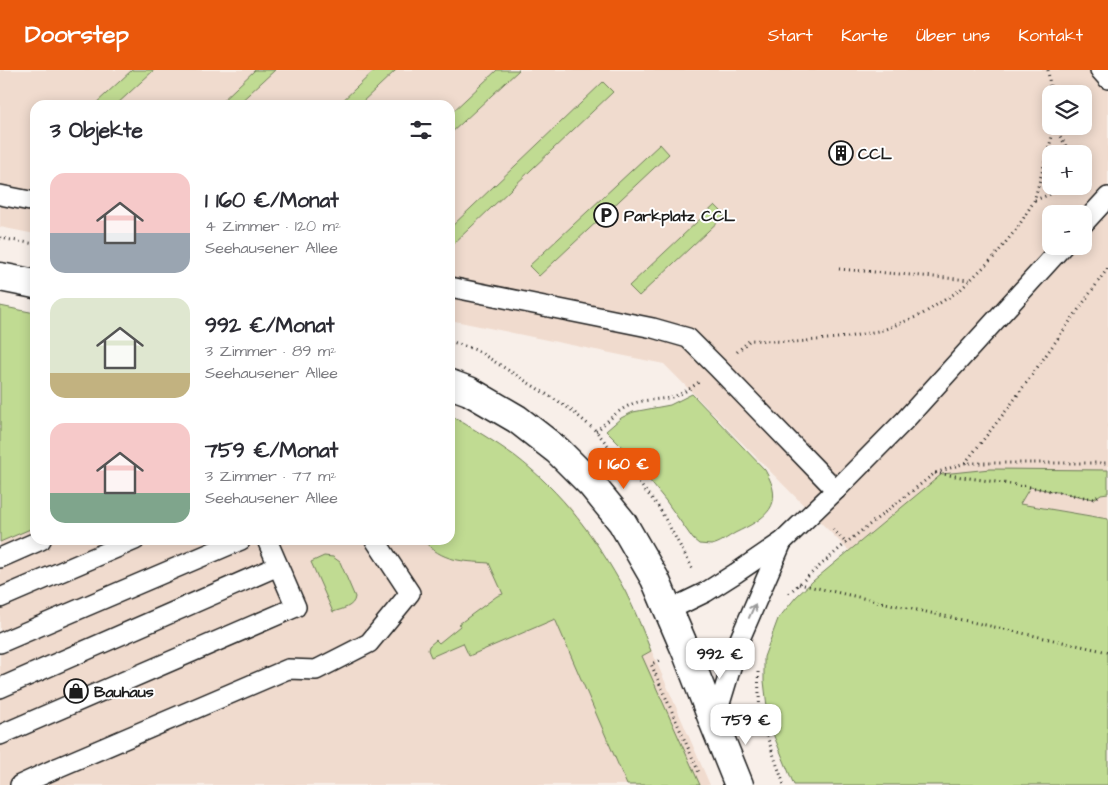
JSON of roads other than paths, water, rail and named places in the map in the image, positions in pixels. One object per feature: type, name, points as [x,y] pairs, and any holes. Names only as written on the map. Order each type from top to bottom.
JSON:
[{"type":"main road","points":[[0,277],[30,283]]},
{"type":"main road","points":[[455,386],[470,391],[517,419],[558,451],[591,484],[622,522],[639,549],[669,610],[740,785]]},
{"type":"lane","points":[[1100,70],[1108,79]]},
{"type":"lane","points":[[0,195],[30,201]]},
{"type":"lane","points":[[1092,214],[1108,196]]},
{"type":"lane","points":[[669,610],[706,592],[783,541],[905,420],[1055,255]]},
{"type":"lane","points":[[455,288],[644,326],[688,338],[836,490]]},
{"type":"lane","points":[[714,723],[739,641],[783,541]]},
{"type":"lane","points":[[0,558],[30,545]]},
{"type":"lane","points":[[0,598],[123,545]]},
{"type":"lane","points":[[0,643],[229,545]]},
{"type":"lane","points":[[0,735],[296,607],[269,545]]},
{"type":"lane","points":[[20,785],[288,669],[316,670],[369,643],[410,593],[378,545]]},
{"type":"lane","points":[[0,688],[278,566]]},
{"type":"place","name":"CCL","points":[[841,153]]},
{"type":"place","name":"Parkplatz CCL","points":[[606,215]]},
{"type":"place","name":"Bauhaus","points":[[76,691]]}]
